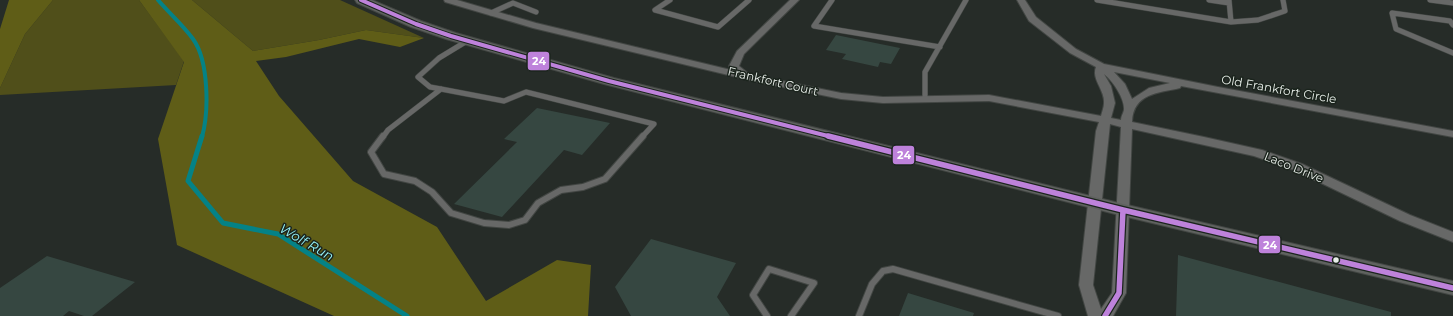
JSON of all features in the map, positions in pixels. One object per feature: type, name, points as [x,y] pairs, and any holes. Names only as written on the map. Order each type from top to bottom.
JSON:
[{"type":"main road","points":[[361,0],[416,24],[467,41],[609,81],[1123,210],[1453,288]]},
{"type":"street","name":"Frankfort Court","points":[[448,0],[533,25],[743,74],[749,77],[841,96],[862,99],[989,98],[1127,124]]},
{"type":"street","points":[[743,74],[734,66],[740,53],[794,0]]},
{"type":"street","name":"Old Frankfort Circle","points":[[1021,0],[1032,19],[1073,51],[1111,73],[1118,81],[1128,100],[1130,108]]},
{"type":"street","points":[[1096,316],[1086,285],[1102,131],[1110,103],[1106,86],[1100,77],[1099,72],[1101,66]]},
{"type":"street","name":"Old Frankfort Circle","points":[[1101,66],[1193,86],[1453,134]]},
{"type":"street","points":[[1105,316],[1119,292],[1127,124],[1130,108],[1145,92],[1166,87],[1193,86]]},
{"type":"street","name":"Laco Drive","points":[[1127,124],[1258,153],[1298,167],[1405,218],[1453,237]]},
{"type":"lane","points":[[670,0],[655,10],[718,26],[749,0]]},
{"type":"lane","points":[[832,0],[814,26],[940,47]]},
{"type":"lane","points":[[925,99],[925,72],[966,0]]},
{"type":"lane","points":[[1098,0],[1231,22],[1258,20],[1284,11],[1283,0]]},
{"type":"lane","points":[[1209,0],[1229,2],[1231,22]]},
{"type":"lane","points":[[1430,0],[1453,3]]},
{"type":"lane","points":[[491,13],[513,3],[536,12]]},
{"type":"lane","points":[[1453,25],[1450,21],[1392,13],[1396,29],[1453,53]]},
{"type":"lane","points":[[441,89],[388,130],[371,152],[384,174],[415,181],[432,192],[451,213],[484,223],[509,225],[525,220],[538,203],[561,190],[583,187],[605,179],[654,124],[526,92],[504,101],[441,89],[430,87],[418,77],[439,58],[467,41]]},
{"type":"lane","points":[[767,316],[753,295],[769,269],[814,284],[791,316]]},
{"type":"lane","points":[[859,316],[872,284],[883,271],[893,269],[1058,316]]},
{"type":"shaded area","points":[[9,0],[53,0],[25,34],[0,88],[0,29]]},
{"type":"shaded area","points":[[53,0],[139,0],[184,61],[176,85],[0,95],[0,88],[25,34]]},
{"type":"shaded area","points":[[139,0],[192,0],[253,51],[319,40],[366,30],[424,38],[400,47],[359,39],[286,57],[256,61],[279,96],[353,181],[437,227],[486,301],[557,260],[591,265],[588,316],[334,316],[177,245],[158,139],[184,62]]},
{"type":"shaded area","points":[[192,0],[340,0],[424,38],[366,30],[319,40],[253,51]]},
{"type":"building","points":[[836,35],[900,48],[891,64],[880,62],[878,67],[842,59],[846,54],[826,50]]},
{"type":"building","points":[[537,108],[610,123],[582,155],[564,150],[502,217],[454,204],[517,142],[504,139]]},
{"type":"building","points":[[651,239],[736,263],[717,297],[730,316],[631,316],[615,287]]},
{"type":"building","points":[[1178,255],[1391,312],[1391,316],[1176,316]]},
{"type":"building","points":[[47,256],[135,282],[92,316],[84,316],[69,311],[63,316],[0,316],[0,288]]},
{"type":"building","points":[[908,293],[974,313],[973,316],[899,316]]},
{"type":"waterway","name":"Wolf Run","points":[[158,0],[193,39],[202,60],[206,87],[206,114],[202,137]]},
{"type":"waterway","name":"Wolf Run","points":[[202,136],[188,181],[223,223],[278,234],[407,316]]},
{"type":"transit line","name":"24","points":[[361,0],[416,24],[451,36],[609,81],[1123,210],[1453,288]]},
{"type":"transit line","name":"24","points":[[1105,316],[1119,293],[1123,210]]}]
